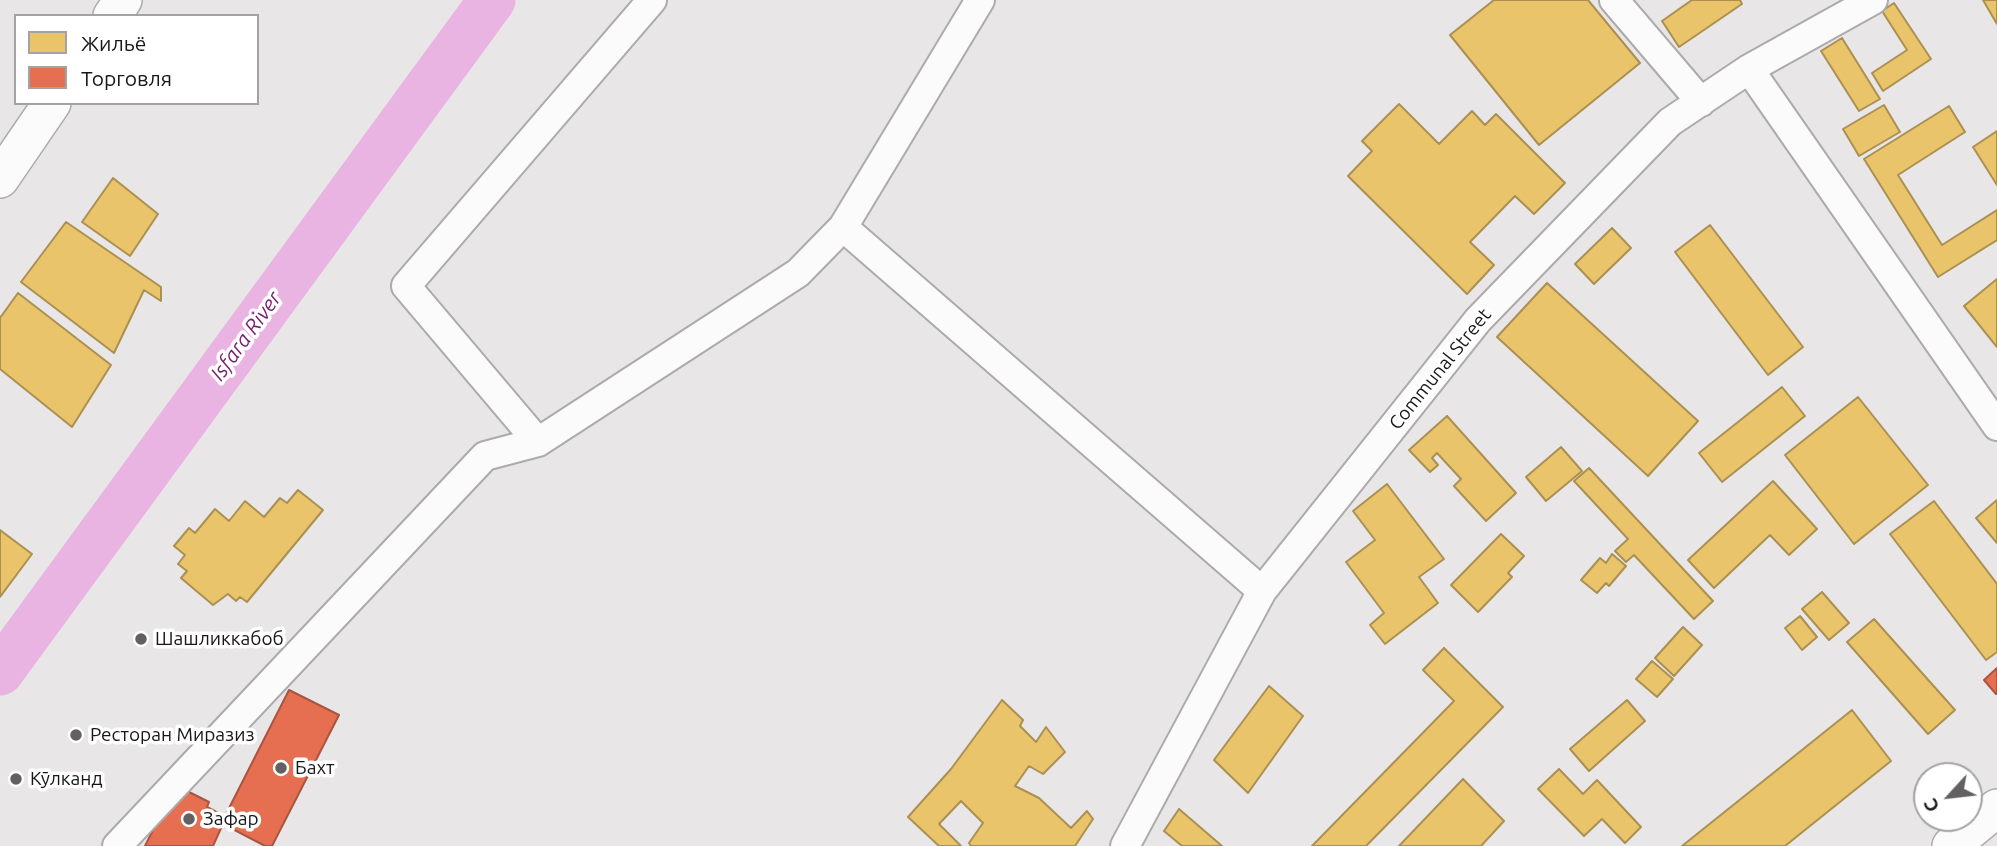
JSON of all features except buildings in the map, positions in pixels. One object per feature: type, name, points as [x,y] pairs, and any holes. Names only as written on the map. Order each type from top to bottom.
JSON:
[{"type":"main road","points":[[0,179],[51,105]]},
{"type":"main road","points":[[1951,846],[1997,808]]},
{"type":"street","points":[[538,442],[406,286],[652,0]]},
{"type":"street","points":[[117,846],[485,456],[538,442],[798,272],[843,227],[980,0]]},
{"type":"street","points":[[1614,0],[1700,102]]},
{"type":"street","name":"Communal Street","points":[[1125,846],[1262,591],[1478,320],[1670,122],[1749,69],[1873,0]]},
{"type":"street","points":[[1749,69],[1997,426]]},
{"type":"street","points":[[843,227],[1262,591]]},
{"type":"waterway","name":"Isfara River","points":[[0,672],[492,0]]},
{"type":"place","name":"Шашликкабоб","points":[[141,639]]},
{"type":"place","name":"Ресторан Миразиз","points":[[76,735]]},
{"type":"place","name":"Бахт","points":[[281,768]]},
{"type":"place","name":"Кӯлканд","points":[[16,779]]},
{"type":"place","name":"Зафар","points":[[189,819]]}]
